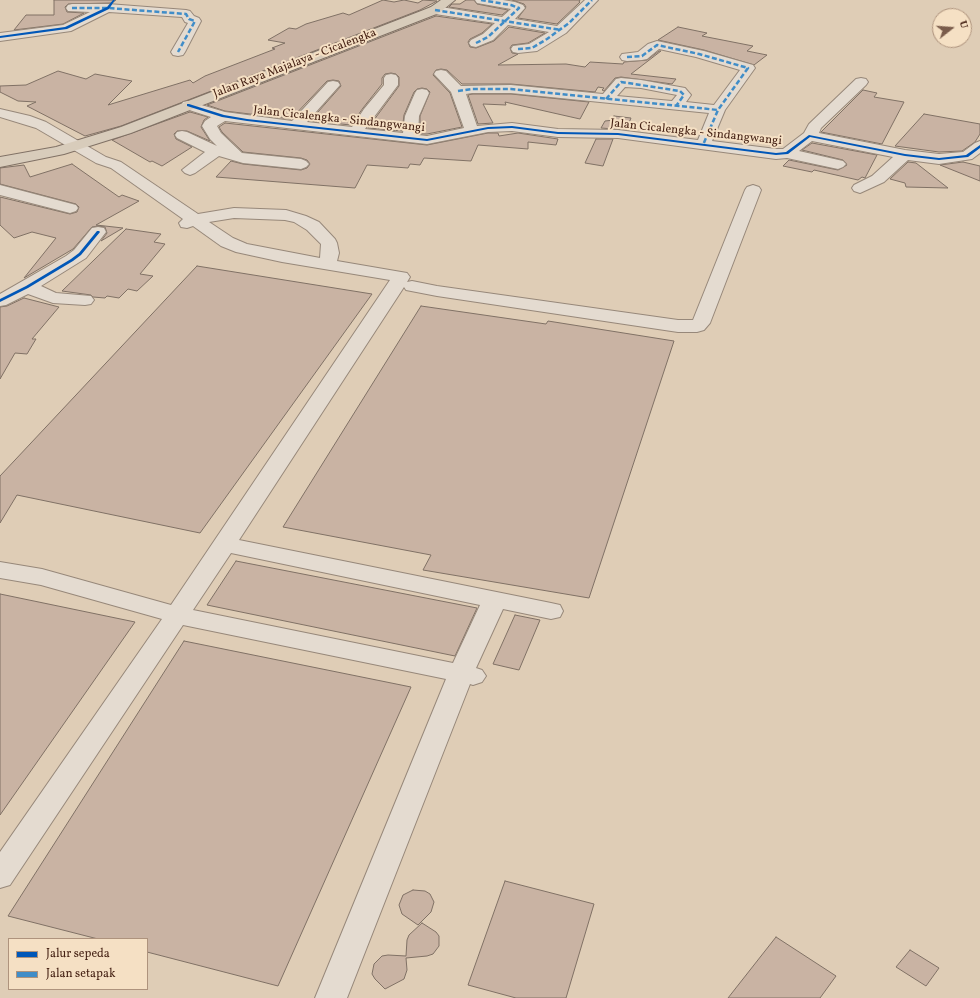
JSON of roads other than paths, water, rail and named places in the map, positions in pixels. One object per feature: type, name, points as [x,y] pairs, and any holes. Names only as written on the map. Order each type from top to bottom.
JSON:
[{"type":"main road","name":"Jalan Raya Majalaya - Cicalengka","points":[[0,162],[42,155],[126,130],[435,10],[449,0]]},
{"type":"street","points":[[476,43],[488,37],[518,9],[518,7],[481,0]]},
{"type":"street","points":[[518,49],[532,48],[560,30],[592,0]]},
{"type":"street","points":[[72,8],[111,4],[183,14],[189,19],[194,20],[178,52]]},
{"type":"street","points":[[0,37],[66,28],[111,4]]},
{"type":"street","points":[[435,10],[560,30]]},
{"type":"street","points":[[627,57],[642,56],[653,47],[657,46],[700,54],[747,67],[748,69],[718,110],[703,145]]},
{"type":"street","points":[[441,74],[458,91],[472,131]]},
{"type":"street","points":[[356,132],[369,112],[391,85],[391,78]]},
{"type":"street","name":"Jalan Cicalengka - Sindangwangi","points":[[188,105],[223,116],[247,120],[410,139],[432,140],[488,128],[512,127],[558,133],[618,134],[776,154],[787,153],[809,136],[814,130],[814,127],[861,82]]},
{"type":"street","points":[[296,125],[333,85]]},
{"type":"street","points":[[458,91],[511,89],[718,110]]},
{"type":"street","points":[[410,139],[412,116],[422,93]]},
{"type":"street","points":[[0,113],[25,119],[41,125],[101,160],[103,169],[141,200],[242,248],[328,265],[437,291],[678,326],[698,326],[701,323],[753,190]]},
{"type":"street","points":[[223,116],[209,126],[215,136],[238,157]]},
{"type":"street","points":[[182,135],[216,151],[238,157],[251,160],[301,164]]},
{"type":"street","points":[[809,136],[905,155],[939,159],[962,158],[980,146]]},
{"type":"street","points":[[190,170],[216,151]]},
{"type":"street","points":[[787,153],[838,164]]},
{"type":"street","points":[[860,188],[878,179],[905,155]]},
{"type":"street","points":[[0,190],[70,208]]},
{"type":"street","points":[[0,205],[24,196]]},
{"type":"street","points":[[187,222],[234,213],[286,215],[300,219],[313,226],[329,243],[330,253],[328,265]]},
{"type":"street","points":[[187,222],[205,244],[217,252],[228,256],[268,266],[403,283]]},
{"type":"street","points":[[0,301],[27,287],[80,254],[98,232]]},
{"type":"street","points":[[0,876],[403,283]]},
{"type":"street","points":[[27,287],[54,298],[85,300]]},
{"type":"street","points":[[225,544],[551,611]]},
{"type":"street","points":[[0,570],[42,577],[177,615],[467,675]]},
{"type":"street","points":[[331,998],[467,675],[495,600]]}]
